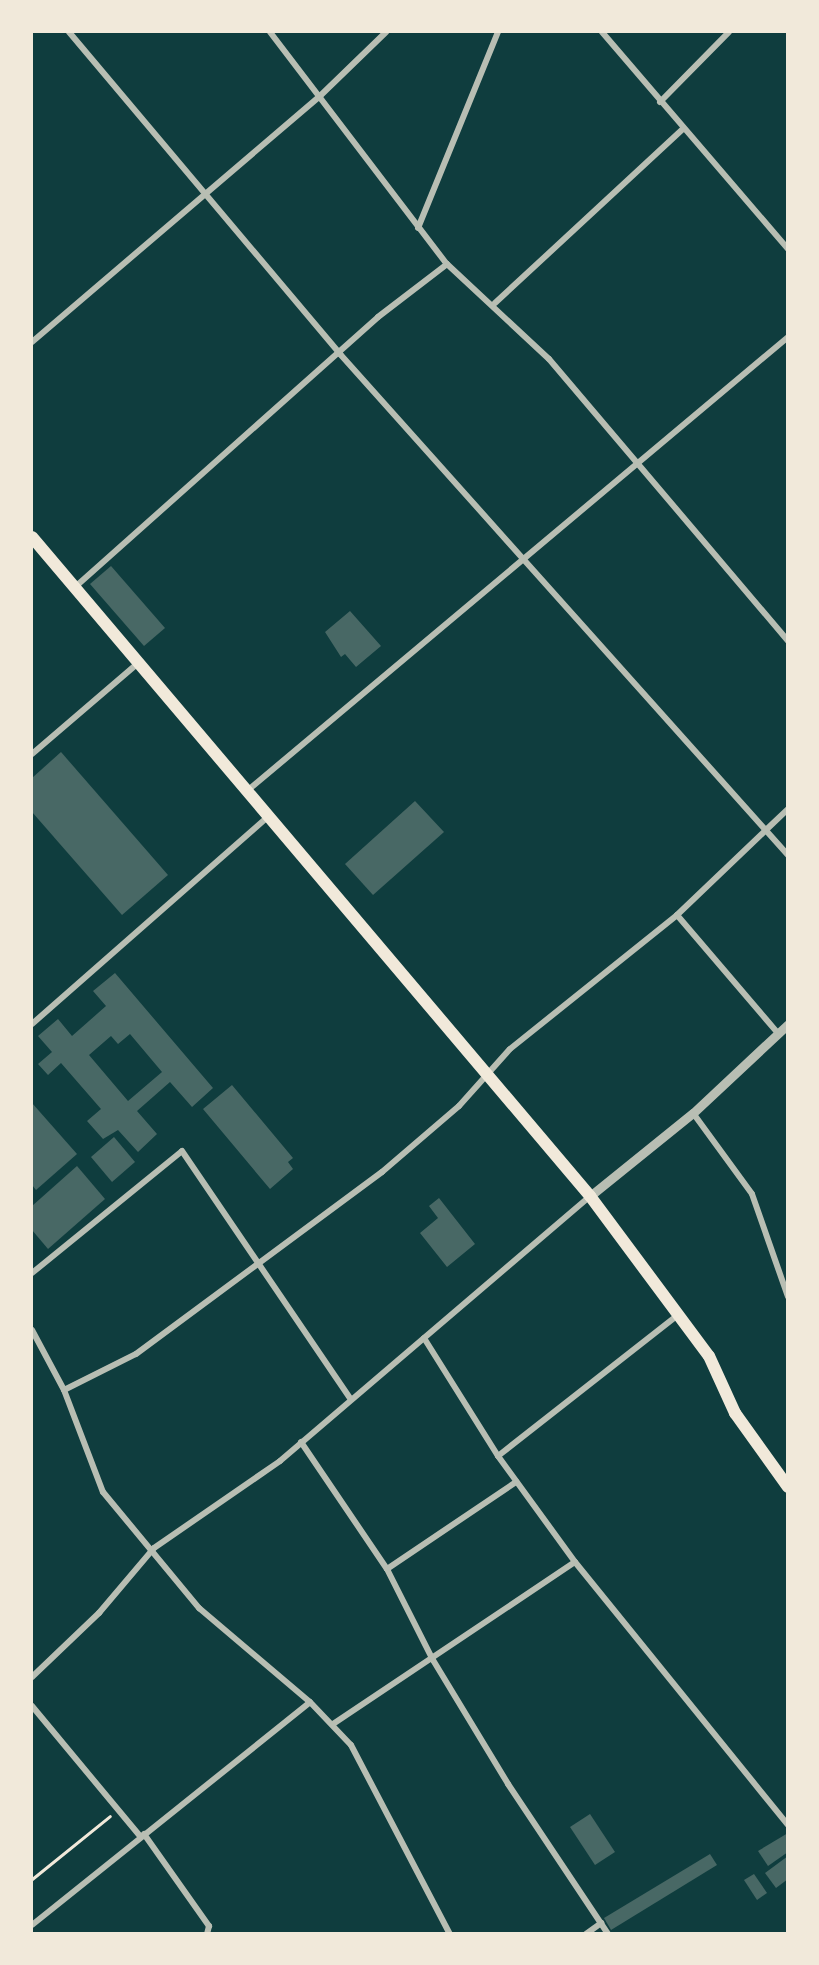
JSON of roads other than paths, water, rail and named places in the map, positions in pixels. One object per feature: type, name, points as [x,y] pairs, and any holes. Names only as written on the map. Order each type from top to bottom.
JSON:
[{"type":"main road","points":[[32,537],[590,1196],[709,1356],[741,1423],[788,1487]]},
{"type":"street","points":[[69,32],[209,191],[340,354],[788,855]]},
{"type":"street","points":[[270,32],[320,96],[337,126],[447,264],[495,303],[634,461],[788,642]]},
{"type":"street","points":[[32,342],[320,96],[386,32]]},
{"type":"street","points":[[418,228],[498,32]]},
{"type":"street","points":[[602,32],[788,249]]},
{"type":"street","points":[[660,102],[729,32]]},
{"type":"street","points":[[495,303],[683,129]]},
{"type":"street","points":[[74,588],[340,354],[447,264]]},
{"type":"street","points":[[247,791],[522,560],[634,461],[788,337]]},
{"type":"street","points":[[32,754],[138,663]]},
{"type":"street","points":[[64,1390],[136,1354],[382,1172],[459,1106],[486,1074],[676,915],[788,809]]},
{"type":"street","points":[[32,1024],[268,817]]},
{"type":"street","points":[[676,915],[777,1032]]},
{"type":"street","points":[[32,1677],[99,1613],[154,1548],[301,1442],[590,1196],[693,1113],[788,1024]]},
{"type":"street","points":[[693,1113],[752,1194],[788,1297]]},
{"type":"street","points":[[32,1273],[182,1151],[350,1398]]},
{"type":"street","points":[[498,1456],[679,1314]]},
{"type":"street","points":[[32,1330],[64,1390],[95,1478],[154,1548],[199,1608],[333,1724],[379,1792],[450,1934]]},
{"type":"street","points":[[424,1338],[498,1456],[574,1562],[788,1825]]},
{"type":"street","points":[[301,1442],[387,1569],[434,1660],[608,1934]]},
{"type":"street","points":[[387,1569],[516,1482]]},
{"type":"street","points":[[333,1724],[434,1660],[574,1562]]},
{"type":"street","points":[[32,1925],[310,1702]]},
{"type":"street","points":[[32,1706],[117,1809],[142,1835],[209,1926],[207,1934]]},
{"type":"street","points":[[586,1934],[601,1923]]}]
